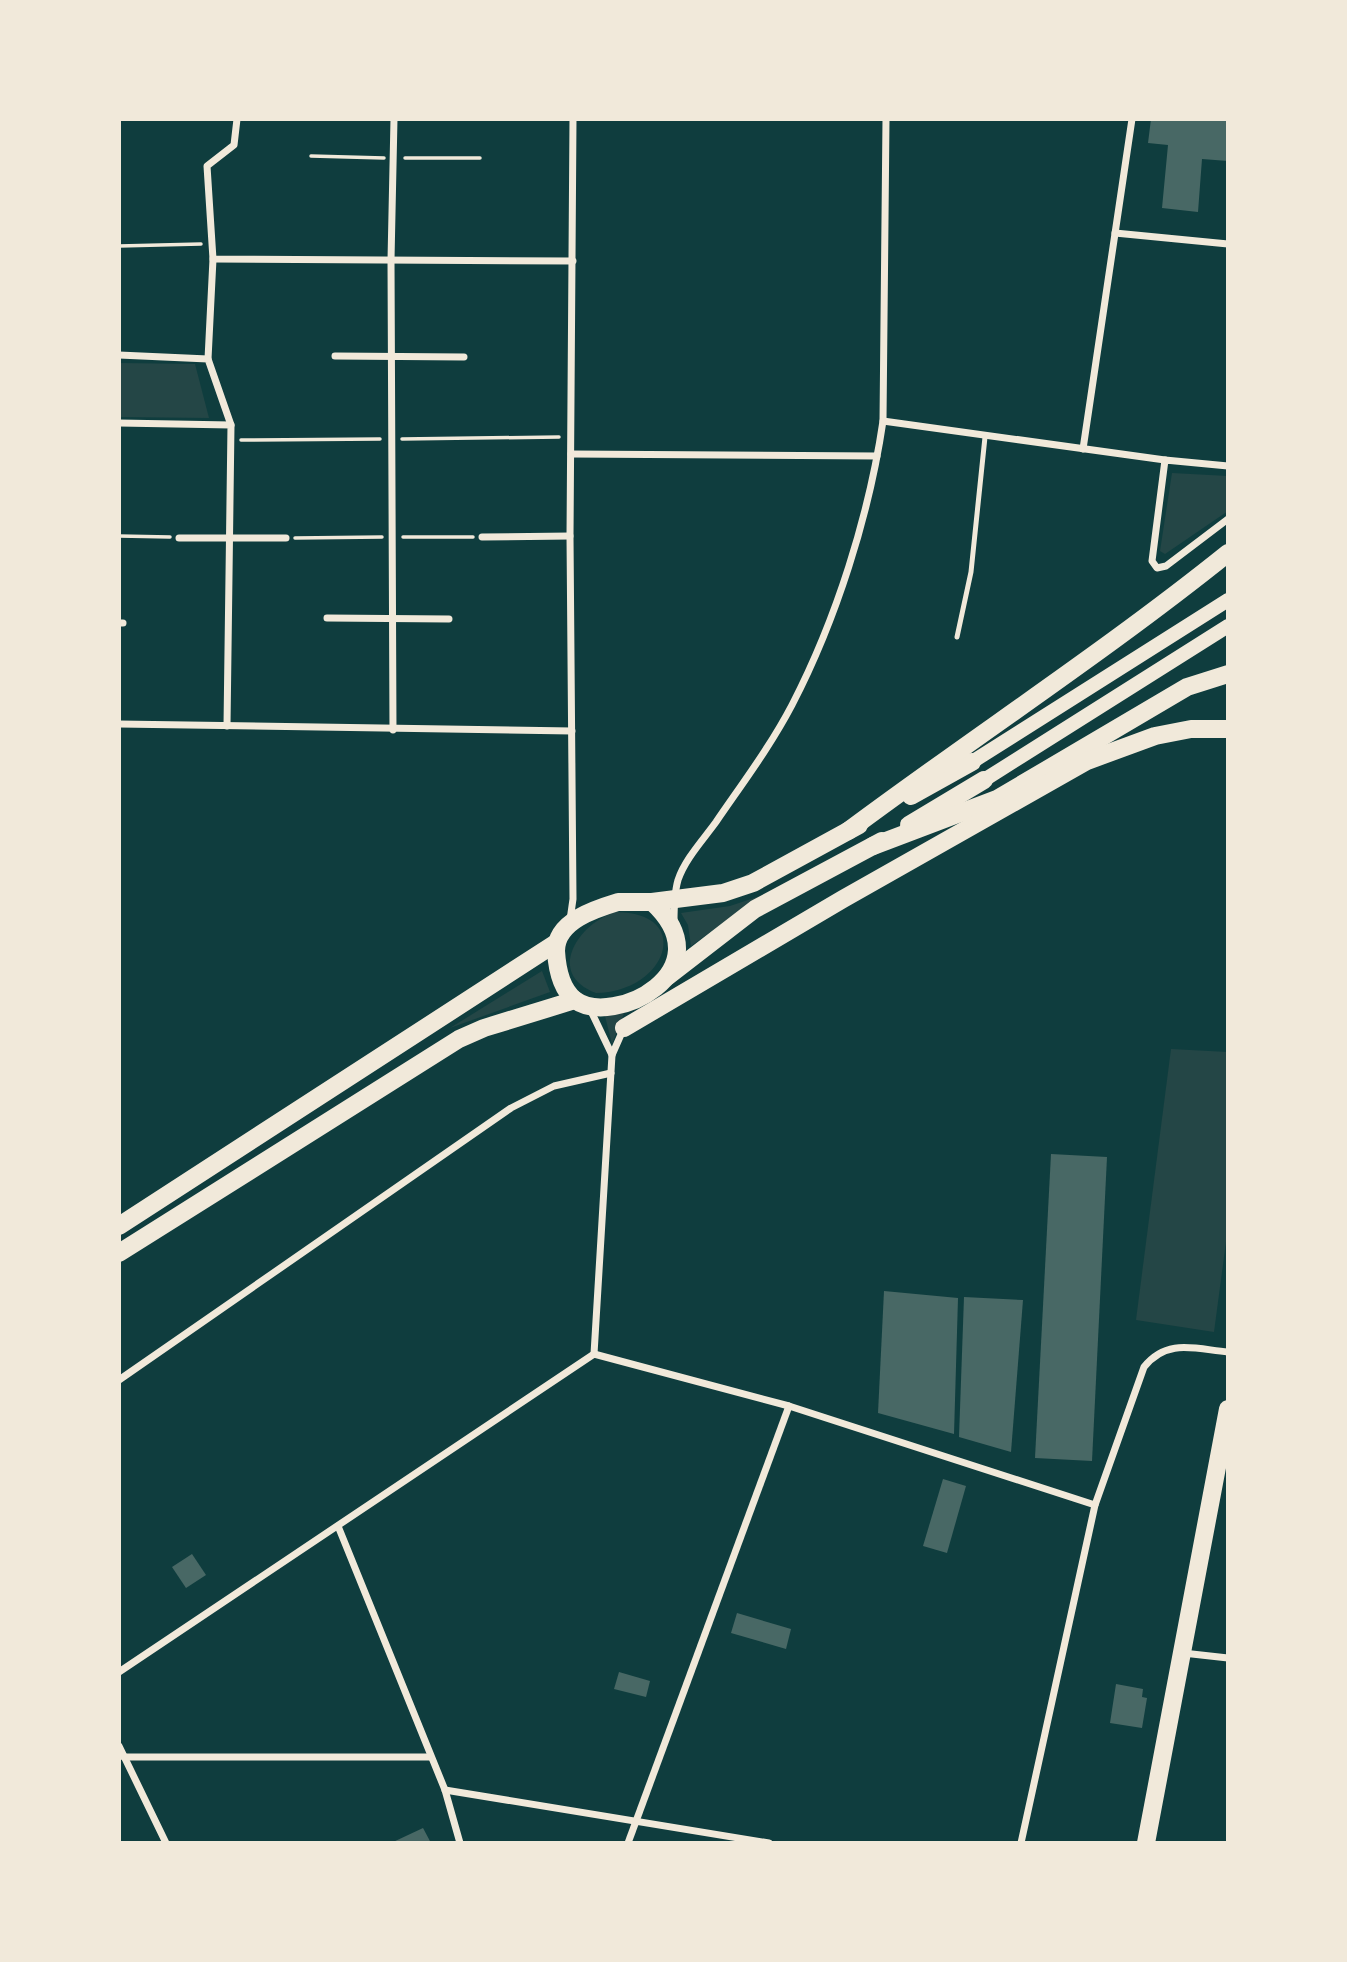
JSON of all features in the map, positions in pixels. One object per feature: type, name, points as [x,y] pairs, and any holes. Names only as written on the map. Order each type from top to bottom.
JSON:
[{"type":"main road","points":[[848,831],[957,750],[1121,637],[1228,552]]},
{"type":"main road","points":[[119,1226],[556,943],[570,923],[597,908],[618,902],[674,899],[723,892],[752,883],[972,762],[1228,600]]},
{"type":"main road","points":[[119,1253],[459,1039],[484,1028],[582,1002],[623,1004],[651,992],[755,909],[873,846],[984,780],[1228,626]]},
{"type":"main road","points":[[873,846],[997,799],[1187,687],[1228,674]]},
{"type":"main road","points":[[1087,761],[1139,715]]},
{"type":"main road","points":[[624,1028],[843,899],[1087,761],[1155,736],[1191,729],[1228,729]]},
{"type":"main road","points":[[652,902],[674,928],[678,949],[667,977]]},
{"type":"main road","points":[[556,943],[557,965],[562,982],[582,1002]]},
{"type":"main road","points":[[1146,1843],[1228,1409]]},
{"type":"street","points":[[227,726],[231,425],[208,359],[214,259],[207,166],[234,145],[237,119]]},
{"type":"street","points":[[393,730],[391,260],[394,119]]},
{"type":"street","points":[[570,923],[573,899],[570,536],[573,119]]},
{"type":"street","points":[[674,928],[674,899],[683,867],[764,754],[820,647],[838,600],[877,456],[883,421],[886,119]]},
{"type":"street","points":[[1083,449],[1132,119]]},
{"type":"street","points":[[1115,233],[1228,244]]},
{"type":"street","points":[[214,259],[573,261]]},
{"type":"street","points":[[119,355],[208,359]]},
{"type":"street","points":[[335,356],[464,357]]},
{"type":"street","points":[[883,421],[985,437],[1228,466]]},
{"type":"street","points":[[119,423],[231,425]]},
{"type":"street","points":[[571,454],[877,456]]},
{"type":"street","points":[[1165,460],[1152,561],[1157,568],[1166,566],[1228,519]]},
{"type":"street","points":[[482,537],[570,536]]},
{"type":"street","points":[[179,538],[286,538]]},
{"type":"street","points":[[327,618],[449,619]]},
{"type":"street","points":[[119,724],[572,731]]},
{"type":"street","points":[[594,1354],[612,1055],[624,1028],[651,992]]},
{"type":"street","points":[[582,1002],[612,1055]]},
{"type":"street","points":[[119,1380],[511,1108],[554,1086],[611,1073]]},
{"type":"street","points":[[1021,1843],[1095,1505],[1144,1367],[1155,1354],[1175,1346],[1228,1352]]},
{"type":"street","points":[[119,1672],[594,1354],[789,1406],[1095,1505]]},
{"type":"street","points":[[628,1843],[789,1406]]},
{"type":"street","points":[[338,1526],[445,1790],[460,1843]]},
{"type":"street","points":[[1183,1653],[1228,1658]]},
{"type":"street","points":[[119,1746],[166,1843]]},
{"type":"street","points":[[124,1757],[430,1757]]},
{"type":"street","points":[[445,1790],[637,1819],[769,1843]]},
{"type":"lane","points":[[957,638],[971,572],[985,437]]},
{"type":"path","points":[[119,246],[212,244]]},
{"type":"path","points":[[119,536],[179,538]]},
{"type":"shaded area","points":[[119,363],[195,364],[209,418],[119,417]]},
{"type":"shaded area","points":[[1172,473],[1228,476],[1228,511],[1165,554],[1160,551]]},
{"type":"shaded area","points":[[760,896],[691,946],[688,925],[681,913],[730,906]]},
{"type":"shaded area","points":[[615,912],[640,915],[656,925],[663,937],[662,952],[654,967],[640,980],[620,989],[596,993],[581,985],[572,974],[572,950],[589,927]]},
{"type":"shaded area","points":[[542,971],[550,992],[450,1028]]},
{"type":"shaded area","points":[[625,1011],[612,1044],[605,1016]]},
{"type":"shaded area","points":[[1171,1049],[1228,1052],[1228,1227],[1214,1332],[1136,1320]]},
{"type":"building","points":[[1151,119],[1228,119],[1228,161],[1202,159],[1198,212],[1162,208],[1168,145],[1148,143]]},
{"type":"building","points":[[1051,1154],[1107,1157],[1092,1461],[1035,1458]]},
{"type":"building","points":[[884,1291],[958,1298],[954,1434],[878,1413]]},
{"type":"building","points":[[964,1297],[1023,1300],[1011,1452],[959,1437]]},
{"type":"building","points":[[943,1479],[966,1486],[947,1553],[923,1546]]},
{"type":"building","points":[[192,1554],[206,1575],[186,1588],[172,1567]]},
{"type":"building","points":[[737,1613],[791,1629],[786,1649],[731,1633]]},
{"type":"building","points":[[619,1672],[650,1681],[646,1697],[614,1689]]},
{"type":"building","points":[[1116,1684],[1143,1689],[1142,1697],[1147,1698],[1142,1728],[1110,1723]]},
{"type":"building","points":[[423,1828],[431,1843],[391,1843]]}]
